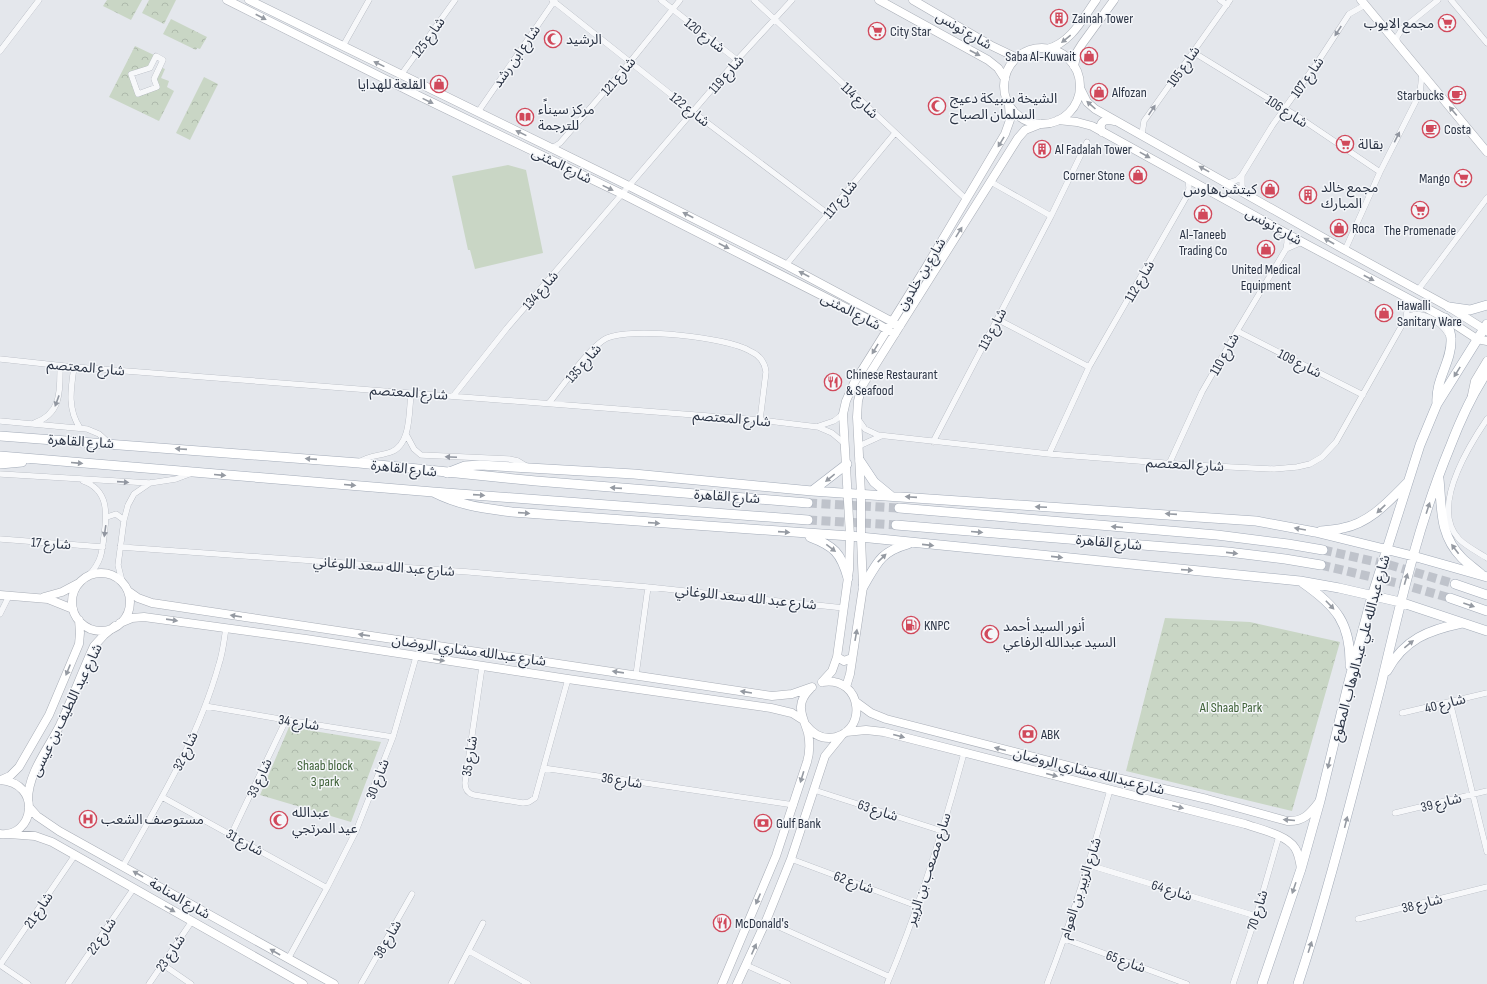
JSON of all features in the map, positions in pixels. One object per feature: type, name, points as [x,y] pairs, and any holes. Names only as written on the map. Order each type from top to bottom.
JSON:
[{"type":"main road","points":[[1449,307],[1470,310],[1487,305]]},
{"type":"main road","points":[[1437,404],[1438,384],[1451,344],[1450,331],[1445,318]]},
{"type":"main road","name":"شارع عبدالله علي عبدالوهاب المطوع","points":[[1262,984],[1301,869],[1320,802],[1349,681],[1372,596],[1420,445],[1437,404],[1477,339],[1486,328]]},
{"type":"main road","name":"شارع عبدالله علي عبدالوهاب المطوع","points":[[1298,984],[1316,929],[1339,848],[1400,602],[1438,474],[1472,396],[1487,372]]},
{"type":"main road","points":[[0,432],[13,437]]},
{"type":"main road","name":"شارع القاهرة","points":[[0,436],[359,463],[536,481],[808,503]]},
{"type":"main road","name":"شارع القاهرة","points":[[0,456],[432,492],[808,520]]},
{"type":"main road","points":[[0,464],[38,460]]},
{"type":"main road","points":[[860,461],[874,482],[891,496]]},
{"type":"main road","points":[[812,491],[846,464]]},
{"type":"main road","points":[[447,473],[458,468],[473,465],[634,474],[848,494],[1256,521],[1315,532],[1413,556],[1485,576]]},
{"type":"main road","points":[[1438,474],[1442,518],[1446,536],[1462,558],[1485,576]]},
{"type":"main road","points":[[1315,532],[1344,528],[1364,520],[1376,513],[1409,481]]},
{"type":"main road","points":[[432,492],[466,505],[491,510],[799,534],[850,536],[1300,581],[1400,602],[1487,631]]},
{"type":"main road","name":"شارع القاهرة","points":[[899,508],[1217,535],[1323,550]]},
{"type":"main road","name":"شارع القاهرة","points":[[896,525],[1228,552],[1321,565]]},
{"type":"main road","points":[[799,534],[820,541],[833,548],[844,563],[848,578]]},
{"type":"main road","points":[[864,587],[873,568],[883,556],[899,547],[912,543]]},
{"type":"main road","points":[[1300,581],[1320,595],[1340,618],[1345,629],[1349,647],[1349,681]]},
{"type":"main road","points":[[1455,584],[1487,595]]},
{"type":"main road","points":[[1450,598],[1487,611]]},
{"type":"main road","points":[[1380,687],[1390,664],[1406,645],[1427,632],[1463,623]]},
{"type":"street","points":[[0,51],[39,0]]},
{"type":"street","name":"شارع المثنى","points":[[227,0],[414,94],[622,194],[895,334]]},
{"type":"street","name":"شارع المثنى","points":[[249,0],[629,186],[786,265],[900,326]]},
{"type":"street","points":[[343,46],[369,0]]},
{"type":"street","name":"شارع 125","points":[[401,75],[455,0]]},
{"type":"street","name":"شارع 122","points":[[554,0],[693,112],[828,214]]},
{"type":"street","name":"شارع ابن رشد","points":[[478,112],[554,0]]},
{"type":"street","name":"شارع 120","points":[[660,0],[737,60]]},
{"type":"street","name":"شارع 121","points":[[552,148],[560,143],[630,62],[680,0]]},
{"type":"street","name":"شارع 114","points":[[754,0],[966,199]]},
{"type":"street","name":"شارع 119","points":[[629,186],[737,60],[792,0]]},
{"type":"street","name":"شارع تونس","points":[[879,0],[988,60],[998,68],[1005,79]]},
{"type":"street","name":"شارع تونس","points":[[913,0],[990,45],[1017,58]]},
{"type":"street","points":[[1046,49],[1060,53],[1074,66],[1078,74],[1080,88],[1079,95],[1073,107],[1064,117],[1040,124],[1026,120],[1019,116],[1010,105],[1005,92],[1005,79],[1009,68],[1017,58],[1031,50],[1046,49],[1059,45],[1071,35],[1096,0]]},
{"type":"street","points":[[1074,66],[1077,52],[1114,0]]},
{"type":"street","points":[[1220,0],[1229,2]]},
{"type":"street","points":[[1397,43],[1399,33],[1438,0]]},
{"type":"street","points":[[1451,0],[1487,43]]},
{"type":"street","name":"شارع 105","points":[[1142,134],[1144,121],[1229,2]]},
{"type":"street","points":[[1363,3],[1487,152]]},
{"type":"street","name":"شارع 107","points":[[1228,183],[1237,180],[1242,174],[1272,126],[1349,14],[1363,3]]},
{"type":"street","points":[[946,38],[955,40],[958,39],[961,33],[958,26]]},
{"type":"street","name":"شارع 106","points":[[1193,52],[1285,109],[1380,172]]},
{"type":"street","points":[[156,56],[163,60],[154,79],[157,87],[138,94],[131,74],[150,68],[156,56]]},
{"type":"street","points":[[1327,255],[1348,262],[1352,260],[1349,252],[1380,172],[1420,93],[1422,74]]},
{"type":"street","name":"شارع تونس","points":[[1080,88],[1084,97],[1091,106],[1486,328]]},
{"type":"street","name":"شارع بن خلدون","points":[[822,682],[832,671],[837,657],[848,578],[850,536],[843,414],[846,401],[850,389],[886,329],[925,269],[1006,134],[1010,120],[1010,105]]},
{"type":"street","points":[[1102,132],[1100,127],[1104,120],[1110,119],[1119,122]]},
{"type":"street","name":"شارع تونس","points":[[1058,120],[1084,124],[1102,132],[1302,242],[1445,318],[1477,339],[1487,341]]},
{"type":"street","name":"شارع بن خلدون","points":[[846,687],[850,674],[864,587],[857,417],[858,401],[862,386],[1020,135],[1029,128],[1040,124]]},
{"type":"street","name":"شارع 117","points":[[786,265],[894,133]]},
{"type":"street","name":"شارع 113","points":[[933,442],[1051,216],[1087,142]]},
{"type":"street","points":[[1242,174],[1242,186],[1245,193]]},
{"type":"street","name":"شارع 112","points":[[1049,454],[1089,367],[1188,194],[1188,179]]},
{"type":"street","points":[[991,182],[1051,216]]},
{"type":"street","name":"شارع 134","points":[[454,396],[507,328],[629,186]]},
{"type":"street","points":[[1188,194],[1205,188]]},
{"type":"street","points":[[1418,290],[1487,198]]},
{"type":"street","points":[[1286,233],[1286,249]]},
{"type":"street","points":[[1286,249],[1302,242]]},
{"type":"street","name":"شارع 110","points":[[1169,464],[1202,392],[1286,249]]},
{"type":"street","name":"شارع المعتصم","points":[[857,417],[865,429],[873,434],[883,436],[1049,454],[1169,464],[1290,469],[1310,464],[1322,456],[1336,442],[1406,318],[1408,305],[1405,296]]},
{"type":"street","points":[[1406,318],[1412,315],[1420,314],[1438,323],[1446,330],[1451,344]]},
{"type":"street","points":[[997,319],[1089,367]]},
{"type":"street","name":"شارع 109","points":[[1237,331],[1363,395]]},
{"type":"street","name":"شارع 135","points":[[549,403],[592,350],[606,338],[627,334],[666,334],[697,337],[745,348],[754,353],[762,361],[766,376],[760,420]]},
{"type":"street","name":"شارع المعتصم","points":[[0,359],[60,366],[760,420],[818,426],[832,433],[845,444]]},
{"type":"street","points":[[1472,396],[1475,381],[1487,361]]},
{"type":"street","points":[[31,424],[48,416],[54,407],[60,390],[60,366]]},
{"type":"street","points":[[74,367],[71,389],[71,407],[73,415],[80,428]]},
{"type":"street","points":[[359,463],[370,456],[394,451],[400,446],[407,436],[411,393]]},
{"type":"street","name":"شارع المعتصم","points":[[818,426],[829,423],[843,414]]},
{"type":"street","points":[[1487,419],[1458,469],[1450,491],[1448,506],[1453,530],[1459,539],[1470,548],[1487,558]]},
{"type":"street","points":[[0,421],[80,428],[93,431],[109,443]]},
{"type":"street","points":[[407,436],[414,449],[421,455],[509,459],[522,463],[530,468]]},
{"type":"street","name":"شارع المعتصم","points":[[859,446],[870,440],[883,436]]},
{"type":"street","points":[[0,474],[150,483],[171,480],[194,473]]},
{"type":"street","points":[[37,598],[57,594],[80,582],[89,575],[99,563],[107,517],[104,502],[100,492],[92,485],[78,479]]},
{"type":"street","points":[[80,582],[76,587],[72,598],[73,609],[78,620],[86,626],[96,630],[106,630],[118,625],[124,619],[130,602],[128,591],[122,581],[118,565],[124,520],[131,498],[138,490],[150,483]]},
{"type":"street","points":[[107,517],[116,514],[124,520]]},
{"type":"street","name":"شارع 17","points":[[0,539],[103,547]]},
{"type":"street","name":"شارع عبد الله سعد اللوغاني","points":[[120,547],[370,564],[648,587],[844,608]]},
{"type":"street","points":[[89,575],[106,573],[122,581]]},
{"type":"street","points":[[636,674],[648,587]]},
{"type":"street","name":"شارع عبدالله مشاري الروضان","points":[[128,591],[133,596],[144,601],[158,604],[636,674],[772,696],[792,694],[812,687]]},
{"type":"street","points":[[0,595],[37,598],[56,602],[73,609]]},
{"type":"street","points":[[0,614],[9,596]]},
{"type":"street","points":[[154,618],[150,615],[149,610],[152,605],[158,604]]},
{"type":"street","name":"شارع عبدالله مشاري الروضان","points":[[118,625],[138,617],[154,618],[306,639],[482,667],[771,708],[792,713],[804,723]]},
{"type":"street","name":"شارع عبد اللطيف بن عيسى","points":[[1,780],[13,773],[23,760],[51,709],[80,639],[78,620]]},
{"type":"street","name":"شارع عبد اللطيف بن عيسى","points":[[3,835],[17,830],[24,824],[28,816],[30,784],[59,726],[94,646],[100,639],[118,625]]},
{"type":"street","points":[[306,639],[314,636],[312,630],[308,627]]},
{"type":"street","name":"شارع 32","points":[[123,866],[162,797],[205,706],[220,662],[226,628]]},
{"type":"street","points":[[331,643],[326,639],[325,634],[330,631],[337,631]]},
{"type":"street","points":[[75,652],[84,652],[89,658]]},
{"type":"street","name":"شارع 30","points":[[288,959],[356,831],[393,737],[416,656]]},
{"type":"street","points":[[837,657],[844,661],[852,658]]},
{"type":"street","name":"شارع 35","points":[[482,667],[465,783],[466,790],[469,794],[527,803],[535,798],[543,768]]},
{"type":"street","points":[[543,768],[568,679]]},
{"type":"street","points":[[674,694],[678,691],[680,686],[678,681]]},
{"type":"street","points":[[722,984],[768,875],[794,805],[807,762],[810,745],[801,708],[804,696],[812,687],[822,682],[835,682],[846,687],[850,691],[856,702],[856,718],[854,723],[830,749],[822,765],[791,859],[766,921],[737,984]]},
{"type":"street","points":[[692,697],[690,692],[692,687],[697,684]]},
{"type":"street","name":"شارع 40","points":[[1402,713],[1487,693]]},
{"type":"street","points":[[771,708],[776,702],[772,696]]},
{"type":"street","name":"شارع عبدالله مشاري الروضان","points":[[856,702],[871,713],[890,720],[1025,756],[1252,811],[1287,821],[1296,821],[1309,815],[1320,802]]},
{"type":"street","points":[[1450,702],[1487,852]]},
{"type":"street","name":"شارع 34","points":[[205,706],[393,737]]},
{"type":"street","name":"شارع 33","points":[[231,835],[286,720]]},
{"type":"street","points":[[884,732],[882,727],[883,724],[890,720]]},
{"type":"street","points":[[804,723],[814,734],[826,738],[832,738],[845,733]]},
{"type":"street","name":"شارع عبدالله مشاري الروضان","points":[[845,733],[866,730],[884,732],[1244,824],[1289,841],[1296,848],[1301,869]]},
{"type":"street","name":"سارع مصعب بن الزبير","points":[[887,984],[917,906],[942,831],[964,753]]},
{"type":"street","points":[[807,762],[811,757],[816,755],[820,757],[822,765]]},
{"type":"street","points":[[1022,768],[1018,764],[1018,759],[1025,756]]},
{"type":"street","points":[[23,760],[29,767],[38,767]]},
{"type":"street","name":"شارع 36","points":[[543,768],[794,805]]},
{"type":"street","name":"شارع المنامة","points":[[1,780],[10,782],[25,792],[29,804],[37,816],[59,831],[334,984]]},
{"type":"street","name":"شارع 63","points":[[814,790],[942,831]]},
{"type":"street","name":"شارع الزبير بن العوام","points":[[1047,984],[1065,939],[1089,865],[1110,790]]},
{"type":"street","name":"شارع 39","points":[[1395,813],[1487,790]]},
{"type":"street","name":"شارع 31","points":[[162,797],[327,888]]},
{"type":"street","points":[[1244,824],[1251,820],[1252,811]]},
{"type":"street","points":[[52,842],[52,834],[59,831]]},
{"type":"street","name":"شارع المنامة","points":[[3,835],[35,836],[52,842],[304,984]]},
{"type":"street","name":"شارع 70","points":[[1233,984],[1256,916],[1279,836]]},
{"type":"street","name":"شارع 21","points":[[0,965],[75,855]]},
{"type":"street","name":"شارع 62","points":[[791,859],[917,906]]},
{"type":"street","name":"شارع 64","points":[[1089,865],[1256,916]]},
{"type":"street","name":"شارع 22","points":[[68,984],[134,888]]},
{"type":"street","name":"شارع 38","points":[[1358,919],[1487,888]]},
{"type":"street","name":"شارع 38","points":[[361,984],[412,894]]},
{"type":"street","name":"شارع 23","points":[[149,984],[192,921]]},
{"type":"street","points":[[766,921],[890,977]]},
{"type":"street","points":[[451,984],[483,923]]},
{"type":"street","points":[[224,939],[231,940],[234,937],[235,931],[233,928]]},
{"type":"street","points":[[244,950],[243,942],[251,938]]},
{"type":"street","name":"شارع 65","points":[[1065,939],[1187,984]]},
{"type":"street","points":[[469,951],[528,984]]},
{"type":"street","points":[[162,964],[191,984]]},
{"type":"street","points":[[0,965],[28,984]]},
{"type":"street","points":[[746,965],[788,984]]},
{"type":"green space","points":[[107,0],[142,0],[131,20],[103,6]]},
{"type":"green space","points":[[149,0],[176,0],[164,24],[142,13]]},
{"type":"green space","points":[[171,19],[207,37],[200,49],[197,48],[196,50],[163,34]]},
{"type":"green space","points":[[135,46],[156,56],[150,68],[131,74],[138,93],[157,87],[154,79],[160,67],[165,69],[161,78],[169,81],[167,87],[174,91],[159,121],[109,97]]},
{"type":"green space","points":[[204,77],[218,84],[190,140],[176,133]]},
{"type":"green space","points":[[508,165],[526,170],[543,253],[475,269],[470,250],[468,250],[452,176]]},
{"type":"green space","name":"Al Shaab Park","points":[[1165,618],[1250,622],[1340,642],[1292,811],[1126,771]]},
{"type":"green space","name":"Shaab block 3 park","points":[[289,727],[381,742],[351,822],[260,795]]},
{"type":"tunnel","points":[[808,503],[899,508]]},
{"type":"tunnel","points":[[808,520],[896,525]]},
{"type":"tunnel","points":[[1323,550],[1390,565],[1455,584]]},
{"type":"tunnel","points":[[1321,565],[1401,584],[1450,598]]},
{"type":"place","name":"Zainah Tower","points":[[1059,18]]},
{"type":"place","name":"مجمع الايوب","points":[[1447,23]]},
{"type":"place","name":"City Star","points":[[877,31]]},
{"type":"place","name":"الرشيد","points":[[553,39]]},
{"type":"place","name":"Saba Al-Kuwait","points":[[1089,56]]},
{"type":"place","name":"القلعة للهدايا","points":[[439,84]]},
{"type":"place","name":"Alfozan","points":[[1099,92]]},
{"type":"place","name":"Starbucks","points":[[1457,95]]},
{"type":"place","name":"الشيخة سبيكة دعيج السلمان الصباح","points":[[937,106]]},
{"type":"place","name":"مركز سيناًء للترجمة","points":[[525,117]]},
{"type":"place","name":"Costa","points":[[1431,129]]},
{"type":"place","name":"بقالة","points":[[1345,144]]},
{"type":"place","name":"Al Fadalah Tower","points":[[1042,149]]},
{"type":"place","name":"Corner Stone","points":[[1138,175]]},
{"type":"place","name":"Mango","points":[[1463,178]]},
{"type":"place","name":"كيتشن‌هاوس","points":[[1270,189]]},
{"type":"place","name":"مجمع خالد المبارك","points":[[1308,195]]},
{"type":"place","name":"The Promenade","points":[[1420,210]]},
{"type":"place","name":"Al-Taneeb Trading Co","points":[[1203,214]]},
{"type":"place","name":"Roca","points":[[1339,228]]},
{"type":"place","name":"United Medical Equipment","points":[[1266,249]]},
{"type":"place","name":"Hawalli Sanitary Ware","points":[[1384,313]]},
{"type":"place","name":"Chinese Restaurant & Seafood","points":[[833,382]]},
{"type":"place","name":"KNPC","points":[[911,625]]},
{"type":"place","name":"أنور السيد أحمد السيد عبدالله الرفاعي","points":[[990,634]]},
{"type":"place","name":"ABK","points":[[1028,734]]},
{"type":"place","name":"مستوصف الشعب","points":[[88,819]]},
{"type":"place","name":"عبدالله عيد المرتجي","points":[[279,820]]},
{"type":"place","name":"Gulf Bank","points":[[763,823]]},
{"type":"place","name":"McDonald's","points":[[722,923]]}]
